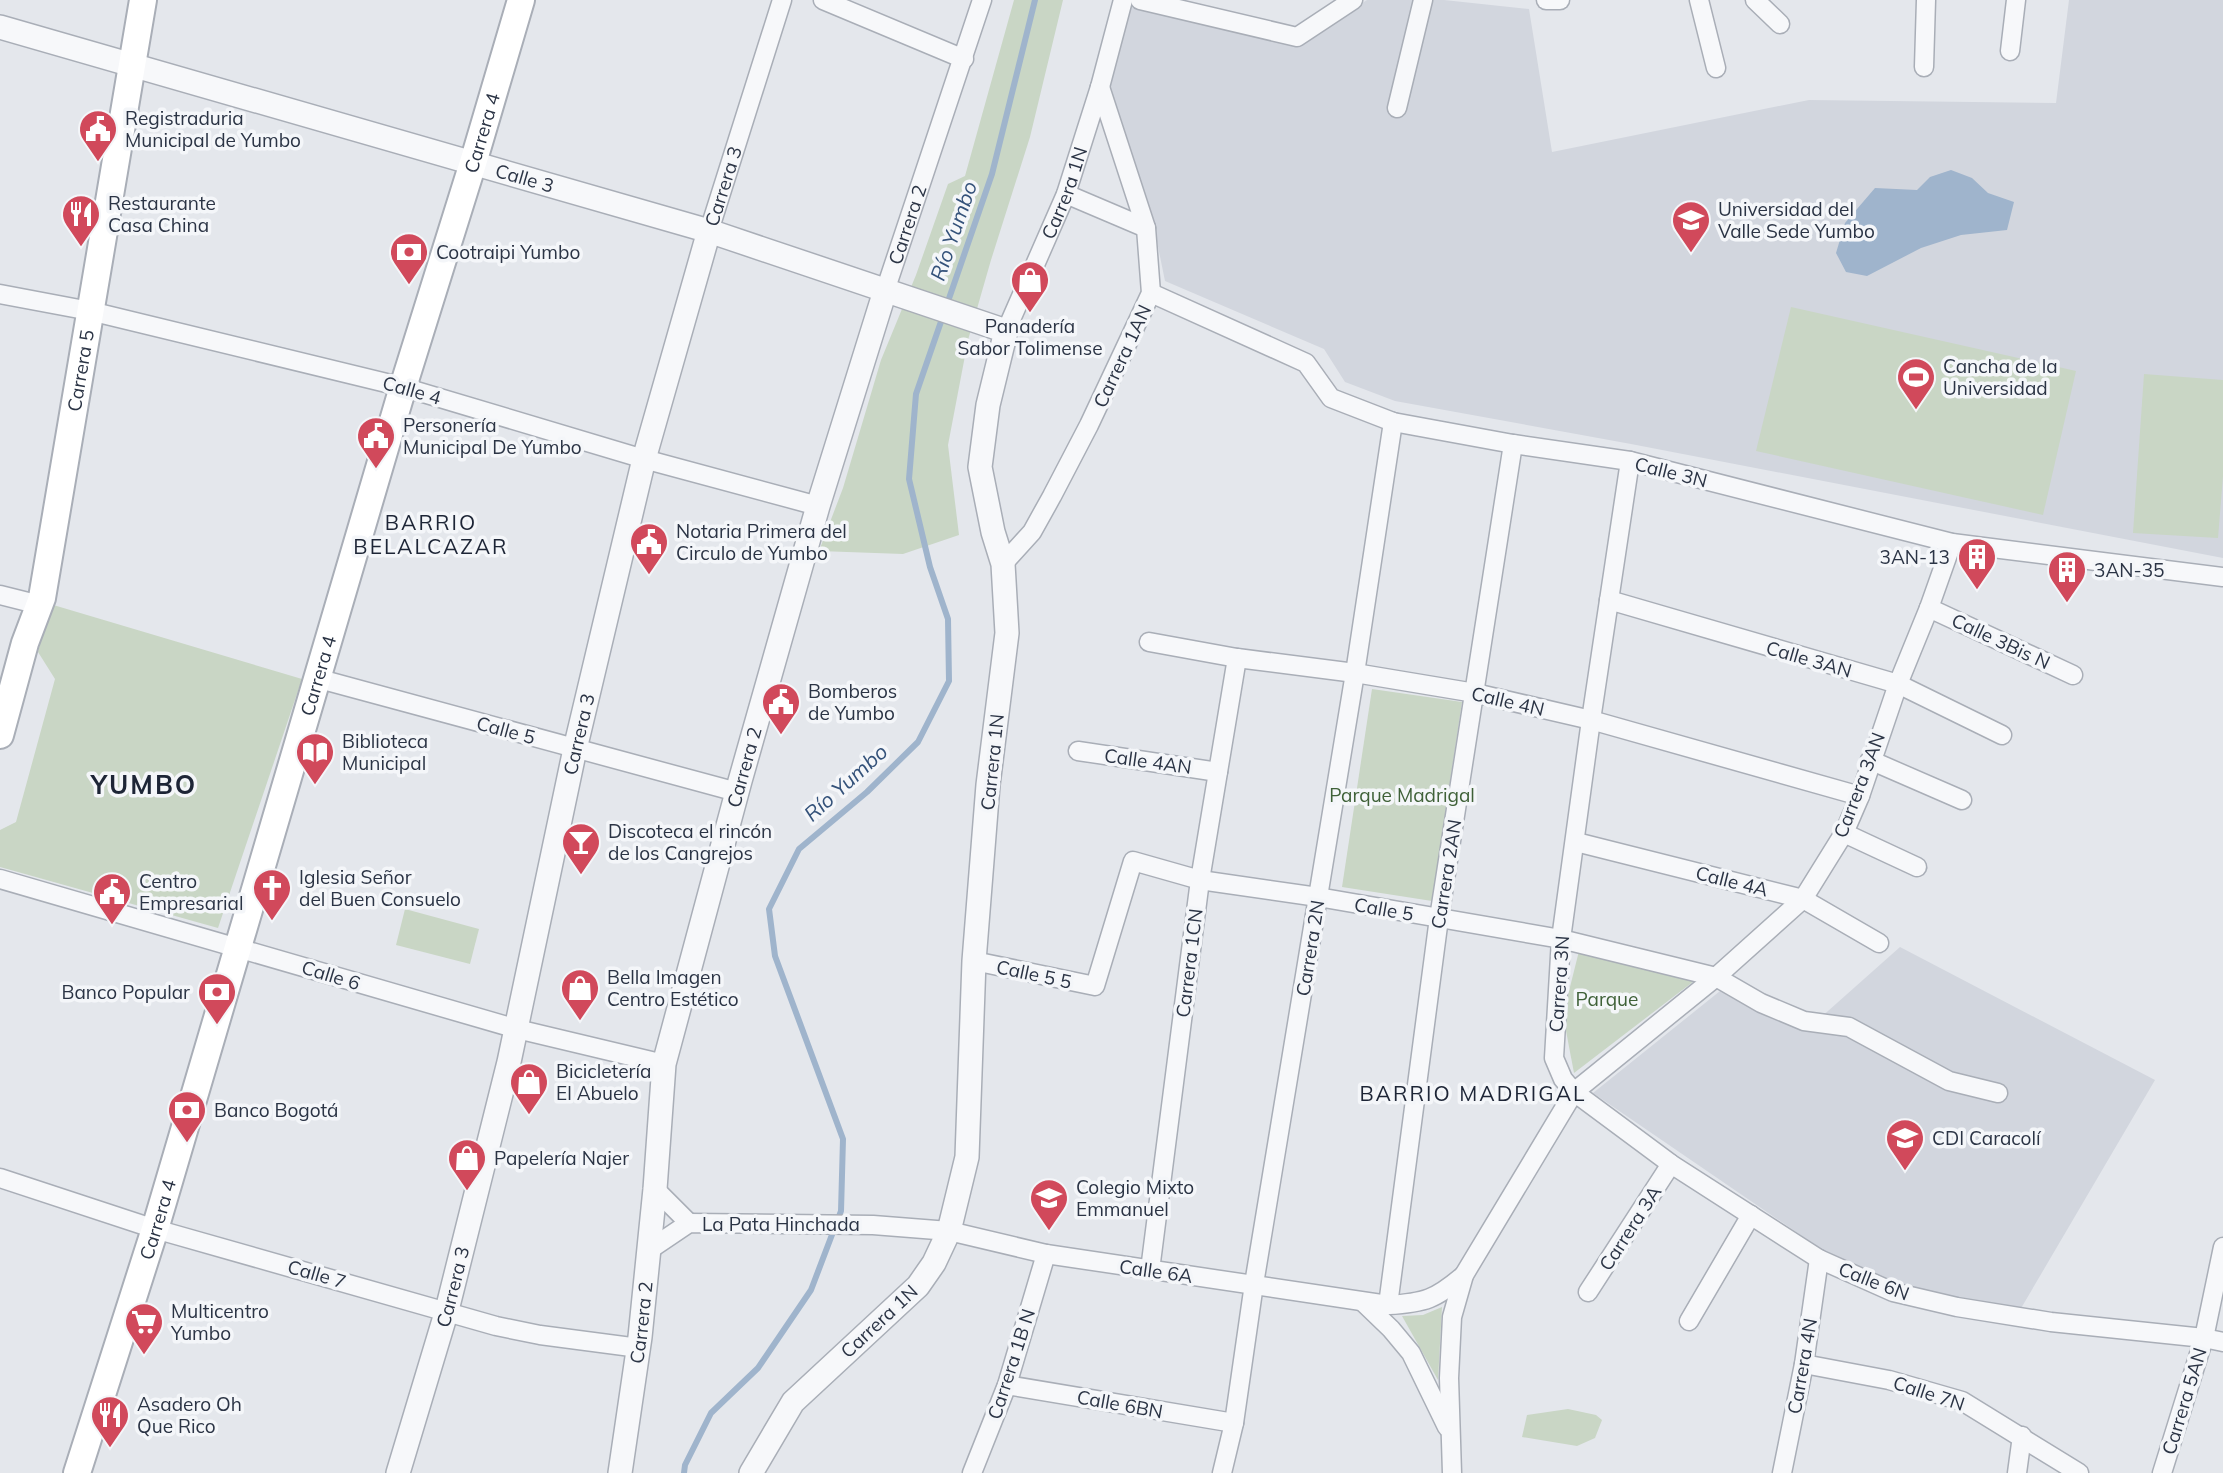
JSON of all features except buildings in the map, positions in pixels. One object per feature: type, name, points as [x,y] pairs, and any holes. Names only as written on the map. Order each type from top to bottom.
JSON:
[{"type":"main road","name":"Carrera 5","points":[[0,734],[25,643],[40,605],[144,0]]},
{"type":"main road","name":"Carrera 4","points":[[77,1473],[155,1228],[316,678],[521,0]]},
{"type":"street","name":"Carrera 3","points":[[398,1473],[447,1310],[517,1029],[575,749],[644,459],[709,231],[782,0]]},
{"type":"street","points":[[823,0],[964,59]]},
{"type":"street","name":"Carrera 2","points":[[620,1473],[639,1348],[664,1064],[818,506],[885,291],[982,0]]},
{"type":"street","name":"Carrera 1N","points":[[751,1473],[793,1402],[918,1286],[934,1262],[949,1231],[967,1157],[974,961],[988,785],[1007,634],[1003,564],[993,532],[980,467],[1001,329],[1066,194],[1100,87],[1123,0]]},
{"type":"street","points":[[1140,0],[1297,37],[1353,0]]},
{"type":"street","points":[[1397,108],[1423,0]]},
{"type":"street","points":[[1546,0],[1558,0]]},
{"type":"street","points":[[1699,0],[1716,68]]},
{"type":"street","points":[[1755,0],[1780,24]]},
{"type":"street","points":[[1924,67],[1926,0]]},
{"type":"street","points":[[2010,51],[2016,0]]},
{"type":"street","name":"Calle 3","points":[[0,27],[709,231],[1001,329]]},
{"type":"street","name":"Carrera 1AN","points":[[1003,564],[1032,532],[1052,496],[1089,425],[1151,293],[1146,228],[1100,87]]},
{"type":"street","points":[[1066,194],[1146,228]]},
{"type":"street","name":"Calle 3N","points":[[1151,293],[1306,363],[1331,398],[1393,422],[1513,444],[1630,461],[1952,543],[2223,577]]},
{"type":"street","name":"Calle 4","points":[[0,294],[90,312],[403,387],[644,459],[818,506]]},
{"type":"street","name":"Carrera 2N","points":[[1222,1473],[1234,1423],[1393,422]]},
{"type":"street","name":"Carrera 2AN","points":[[1388,1306],[1439,918],[1513,444]]},
{"type":"street","name":"Carrera 3N","points":[[1574,1092],[1563,1079],[1554,1058],[1561,939],[1630,461]]},
{"type":"street","name":"Carrera 3AN","points":[[1574,1092],[1716,977],[1803,899],[1844,833],[1860,796],[1870,760],[1952,543]]},
{"type":"street","points":[[0,595],[40,605]]},
{"type":"street","name":"Calle 3AN","points":[[1609,600],[1898,684],[2002,735]]},
{"type":"street","name":"Calle 3Bis N","points":[[1929,608],[2073,675]]},
{"type":"street","name":"Calle 4N","points":[[1149,642],[1237,658],[1475,692],[1591,720],[1860,796]]},
{"type":"street","name":"Carrera 1CN","points":[[1150,1270],[1200,880],[1237,658]]},
{"type":"street","name":"Calle 5","points":[[316,678],[737,792]]},
{"type":"street","name":"Calle 4AN","points":[[1078,751],[1218,772]]},
{"type":"street","points":[[1870,760],[1962,800]]},
{"type":"street","points":[[1844,833],[1917,867]]},
{"type":"street","name":"Calle 4A","points":[[1576,842],[1803,899],[1879,943]]},
{"type":"street","name":"Calle 5","points":[[1095,986],[1133,861],[1200,880],[1318,897],[1561,939],[1716,977],[1761,1003],[1804,1021],[1849,1027],[1949,1081],[1998,1093]]},
{"type":"street","name":"Calle 6","points":[[0,879],[517,1029],[664,1064]]},
{"type":"street","name":"Calle 5 5","points":[[974,961],[1095,986]]},
{"type":"street","points":[[1452,1473],[1449,1378],[1452,1317],[1464,1275],[1574,1092]]},
{"type":"street","name":"Calle 6N","points":[[1574,1092],[1671,1164],[1819,1259],[1893,1292],[1957,1307],[2051,1322],[2223,1342]]},
{"type":"street","name":"Carrera 3A","points":[[1588,1292],[1671,1164]]},
{"type":"street","name":"Calle 7","points":[[0,1178],[155,1228],[496,1326],[540,1335],[639,1348]]},
{"type":"street","name":"La Pata Hinchada","points":[[655,1189],[689,1223]]},
{"type":"street","points":[[1689,1321],[1751,1215]]},
{"type":"street","name":"La Pata Hinchada","points":[[649,1250],[689,1223],[873,1224],[949,1231]]},
{"type":"street","name":"Calle 6A","points":[[949,1231],[1046,1254],[1388,1306],[1416,1303],[1443,1293],[1464,1275]]},
{"type":"street","name":"Carrera 5AN","points":[[2162,1473],[2204,1338],[2223,1247]]},
{"type":"street","name":"Carrera 1B N","points":[[972,1473],[1007,1385],[1046,1254]]},
{"type":"street","name":"Carrera 4N","points":[[1782,1473],[1804,1364],[1819,1259]]},
{"type":"street","points":[[1364,1303],[1411,1353],[1451,1437]]},
{"type":"street","name":"Calle 7N","points":[[1804,1364],[1889,1380],[1962,1401],[2080,1473]]},
{"type":"street","name":"Calle 6BN","points":[[1007,1385],[1234,1423]]},
{"type":"street","points":[[2017,1473],[2022,1436]]},
{"type":"shaded area","name":"Universidad del Valle Sede Yumbo","points":[[1367,0],[1444,0],[1529,9],[1552,152],[1809,100],[2056,103],[2069,0],[2223,0],[2223,558],[1395,401],[1345,382],[1324,349],[1165,281],[1154,227],[1110,88],[1131,6],[1295,46]]},
{"type":"shaded area","name":"CDI Caracolí","points":[[1900,947],[2155,1080],[2020,1310],[1959,1300],[1896,1285],[1824,1251],[1593,1093],[1730,983],[1819,1019]]},
{"type":"green space","points":[[1014,0],[1063,0],[1030,137],[968,340],[948,445],[959,535],[903,554],[819,551],[843,488],[881,360],[916,275],[948,184],[965,176]]},
{"type":"green space","name":"Cancha de la Universidad","points":[[1791,307],[2076,371],[2043,515],[1756,451]]},
{"type":"green space","points":[[2144,374],[2223,380],[2223,476],[2218,538],[2133,533]]},
{"type":"green space","points":[[50,604],[302,679],[218,928],[0,867],[0,830],[16,822],[55,679],[38,652]]},
{"type":"green space","name":"Parque Madrigal","points":[[1372,689],[1462,702],[1432,901],[1342,887]]},
{"type":"green space","points":[[405,909],[479,929],[470,964],[396,945]]},
{"type":"green space","name":"Parque","points":[[1579,951],[1694,981],[1574,1073],[1563,1015]]},
{"type":"green space","points":[[1442,1307],[1438,1380],[1402,1316],[1423,1315]]},
{"type":"green space","points":[[1568,1409],[1596,1415],[1602,1420],[1595,1438],[1577,1446],[1522,1437],[1527,1415]]},
{"type":"water","points":[[1951,170],[1972,178],[1988,193],[2014,202],[2007,230],[1961,235],[1921,248],[1867,276],[1846,272],[1836,253],[1845,223],[1875,188],[1917,190],[1930,177]]},
{"type":"waterway","name":"Río Yumbo","points":[[684,1473],[685,1465],[711,1413],[758,1368],[811,1290],[841,1211],[843,1139],[775,956],[769,909],[799,849],[867,792],[918,742],[949,681],[948,619],[930,567],[909,479],[916,394],[992,174],[1035,0]]},
{"type":"place","name":"Registraduria Municipal de Yumbo","points":[[98,163]]},
{"type":"place","name":"Restaurante Casa China","points":[[81,248]]},
{"type":"place","name":"Universidad del Valle Sede Yumbo","points":[[1691,254]]},
{"type":"place","name":"Cootraipi Yumbo","points":[[409,286]]},
{"type":"place","name":"Panadería Sabor Tolimense","points":[[1030,314]]},
{"type":"place","name":"Cancha de la Universidad","points":[[1916,411]]},
{"type":"place","name":"Personería Municipal De Yumbo","points":[[376,470]]},
{"type":"place","name":"Notaria Primera del Circulo de Yumbo","points":[[649,576]]},
{"type":"place","name":"3AN-13","points":[[1977,591]]},
{"type":"place","name":"3AN-35","points":[[2067,604]]},
{"type":"place","name":"Bomberos de Yumbo","points":[[781,736]]},
{"type":"place","name":"Biblioteca Municipal","points":[[315,786]]},
{"type":"place","name":"Discoteca el rincón de los Cangrejos","points":[[581,876]]},
{"type":"place","name":"Iglesia Señor del Buen Consuelo","points":[[272,922]]},
{"type":"place","name":"Centro Empresarial","points":[[112,926]]},
{"type":"place","name":"Bella Imagen Centro Estético","points":[[580,1022]]},
{"type":"place","name":"Banco Popular","points":[[217,1026]]},
{"type":"place","name":"Bicicletería El Abuelo","points":[[529,1116]]},
{"type":"place","name":"Banco Bogotá","points":[[187,1144]]},
{"type":"place","name":"CDI Caracolí","points":[[1905,1172]]},
{"type":"place","name":"Papelería Najer","points":[[467,1192]]},
{"type":"place","name":"Colegio Mixto Emmanuel","points":[[1049,1232]]},
{"type":"place","name":"Multicentro Yumbo","points":[[144,1356]]},
{"type":"place","name":"Asadero Oh Que Rico","points":[[110,1449]]},
{"type":"district","name":"BARRIO BELALCAZAR","points":[[431,535]]},
{"type":"district","name":"YUMBO","points":[[144,785]]},
{"type":"district","name":"BARRIO MADRIGAL","points":[[1473,1094]]}]
